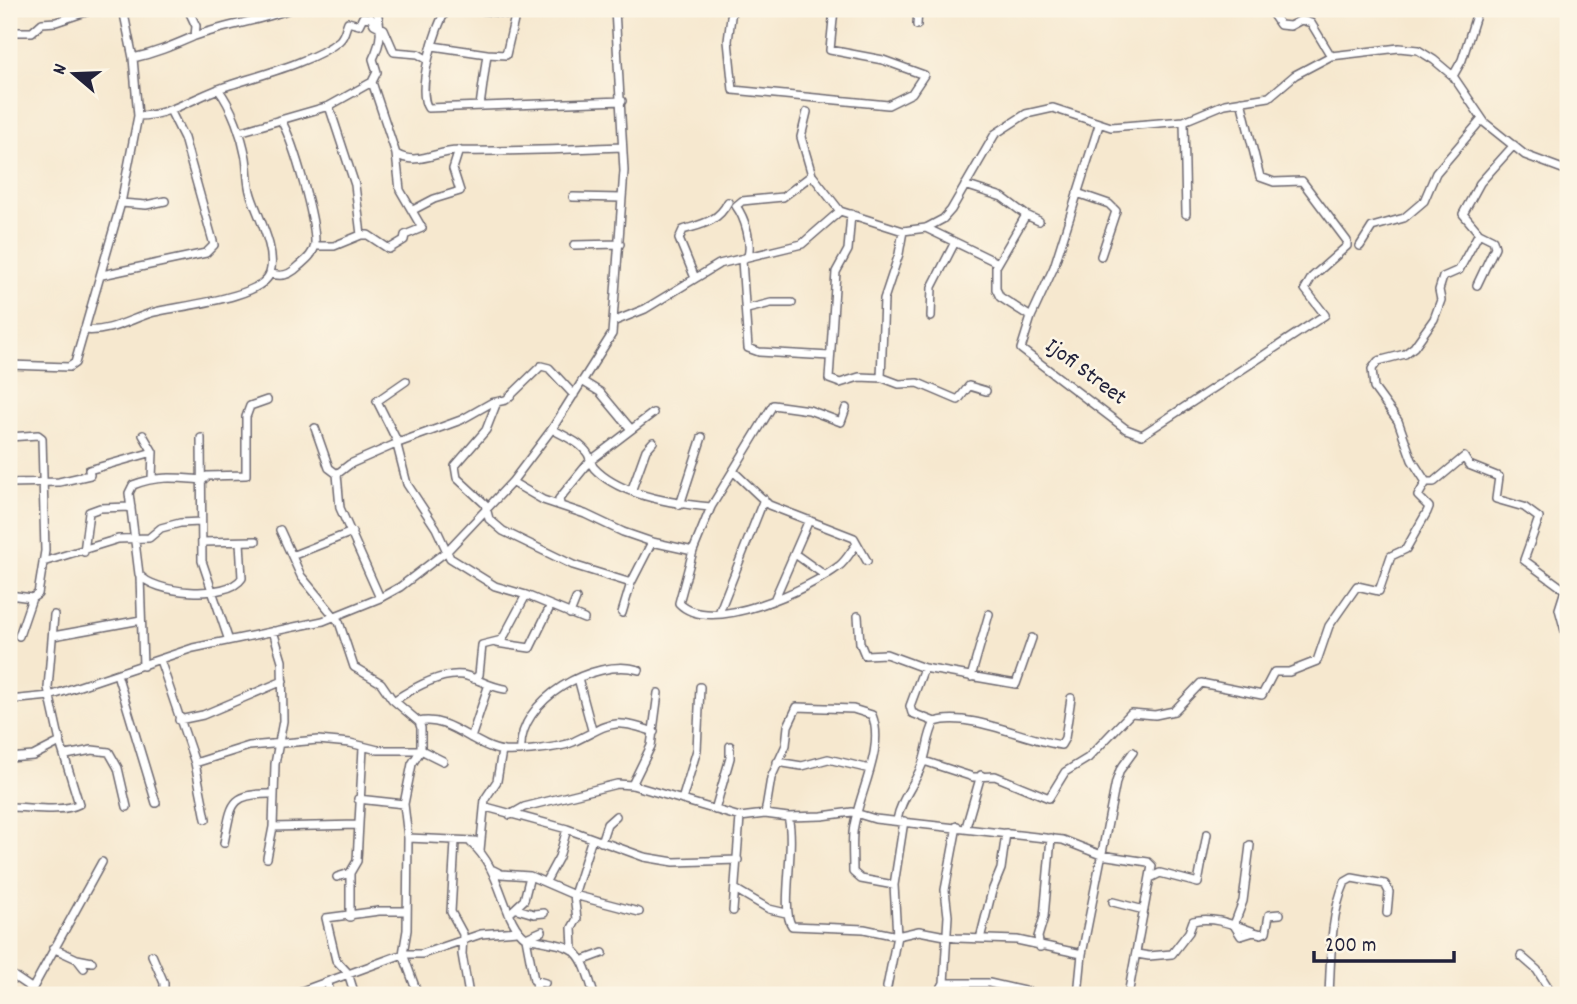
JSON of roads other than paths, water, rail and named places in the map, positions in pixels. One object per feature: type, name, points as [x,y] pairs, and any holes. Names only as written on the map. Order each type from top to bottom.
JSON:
[{"type":"street","points":[[9,32],[32,32],[42,23],[56,22],[95,9]]},
{"type":"street","points":[[9,365],[72,366],[102,275],[121,203],[138,116],[133,58],[123,9]]},
{"type":"street","points":[[188,9],[196,26],[195,36]]},
{"type":"street","points":[[133,58],[169,49],[195,36],[273,17],[286,9]]},
{"type":"street","points":[[239,132],[282,122],[329,106],[372,82],[377,72],[373,59],[381,41],[376,9]]},
{"type":"street","points":[[447,9],[428,60],[424,98],[428,108],[622,102]]},
{"type":"street","points":[[433,46],[506,55],[515,16],[503,11],[474,9]]},
{"type":"street","points":[[9,700],[50,696],[228,638],[333,617],[380,598],[400,587],[448,550],[512,482],[552,429],[612,334],[615,321],[622,198],[622,102],[615,9]]},
{"type":"street","points":[[732,9],[728,41],[733,90],[888,105],[912,93],[924,75],[883,60],[830,50],[834,9]]},
{"type":"street","points":[[917,25],[918,9]]},
{"type":"street","points":[[1269,9],[1280,25],[1290,26],[1301,20],[1311,23],[1331,56]]},
{"type":"street","points":[[1453,76],[1462,60],[1478,9]]},
{"type":"street","points":[[138,116],[170,110],[218,89],[309,59],[337,43],[343,37],[348,22],[359,25],[363,17],[371,18],[388,35],[394,52],[418,54],[428,60]]},
{"type":"street","points":[[807,112],[801,137],[812,175],[840,211],[903,231],[926,229],[943,219],[995,134],[1026,114],[1053,108],[1061,109],[1099,125],[1124,127],[1184,121],[1241,101],[1269,97],[1295,75],[1331,56],[1407,47],[1434,60],[1453,76],[1482,119],[1514,145],[1537,162],[1568,171]]},
{"type":"street","points":[[480,106],[487,54]]},
{"type":"street","points":[[315,246],[334,246],[368,234],[390,249],[404,240],[405,236],[422,228],[400,190],[397,154],[372,82]]},
{"type":"street","points":[[218,89],[239,132],[246,158],[246,178],[266,240],[270,273]]},
{"type":"street","name":"Ijofi Street","points":[[1099,125],[1054,267],[1031,317],[1021,349],[1126,429],[1142,435],[1325,315],[1305,289],[1312,277],[1341,254],[1347,241],[1302,181],[1274,182],[1260,177],[1241,101]]},
{"type":"street","points":[[329,106],[355,185],[361,235]]},
{"type":"street","points":[[102,275],[206,253],[214,245],[184,138],[170,110]]},
{"type":"street","points":[[1360,246],[1372,227],[1404,218],[1424,201],[1436,173],[1482,119]]},
{"type":"street","points":[[1184,121],[1186,214]]},
{"type":"street","points":[[270,273],[279,277],[293,272],[309,258],[315,246],[305,187],[282,122]]},
{"type":"street","points":[[1477,285],[1495,247],[1493,240],[1479,233],[1463,214],[1480,183],[1514,145]]},
{"type":"street","points":[[397,154],[413,160],[459,150],[487,153],[622,147]]},
{"type":"street","points":[[413,210],[434,199],[460,191],[453,169],[459,150]]},
{"type":"street","points":[[743,260],[750,249],[738,203],[783,197],[812,175]]},
{"type":"street","points":[[965,185],[1002,197],[1026,215],[1039,220]]},
{"type":"street","points":[[1077,193],[1109,204],[1116,211],[1101,256]]},
{"type":"street","points":[[573,197],[622,198]]},
{"type":"street","points":[[121,203],[146,205],[165,201]]},
{"type":"street","points":[[695,278],[679,239],[683,229],[706,225],[714,220],[728,202]]},
{"type":"street","points":[[615,321],[645,309],[719,264],[802,244],[840,211]]},
{"type":"street","points":[[851,214],[848,250],[836,272],[829,379],[841,383],[859,377],[881,378],[899,384],[918,383],[958,400],[969,386],[986,391]]},
{"type":"street","points":[[1026,215],[997,265],[996,289],[1000,297],[1031,317]]},
{"type":"street","points":[[926,229],[997,265]]},
{"type":"street","points":[[881,378],[880,321],[884,299],[900,254],[903,231]]},
{"type":"street","points":[[1426,482],[1412,460],[1398,421],[1374,388],[1372,369],[1378,361],[1405,354],[1421,338],[1441,300],[1439,290],[1443,277],[1459,270],[1479,233]]},
{"type":"street","points":[[574,245],[620,244]]},
{"type":"street","points":[[931,317],[932,287],[954,244]]},
{"type":"street","points":[[743,260],[749,349],[831,356]]},
{"type":"street","points":[[84,330],[106,329],[152,313],[228,298],[258,285],[270,273]]},
{"type":"street","points":[[747,309],[771,303],[792,303]]},
{"type":"street","points":[[337,474],[350,464],[461,419],[518,392],[541,366],[550,368],[573,395]]},
{"type":"street","points":[[582,381],[600,393],[631,428]]},
{"type":"street","points":[[406,382],[377,401],[397,444],[407,484],[448,550],[450,558],[495,586],[584,619]]},
{"type":"street","points":[[144,666],[140,577],[130,488],[152,478],[167,476],[203,480],[207,476],[246,475],[246,417],[250,406],[267,400]]},
{"type":"street","points":[[497,402],[486,430],[454,471],[457,478],[488,509],[489,519],[503,531],[573,565],[631,583]]},
{"type":"street","points":[[846,408],[842,421],[839,422],[809,410],[773,405],[711,507],[693,551],[680,603],[690,610],[719,613],[749,610],[804,587],[839,566],[856,545]]},
{"type":"street","points":[[560,505],[559,499],[590,461],[653,413]]},
{"type":"street","points":[[315,428],[329,468],[337,474],[340,508],[380,598]]},
{"type":"street","points":[[552,429],[580,445],[594,468],[610,479],[657,501],[711,507]]},
{"type":"street","points":[[143,435],[153,452],[152,478]]},
{"type":"street","points":[[9,437],[41,436],[43,562],[38,593],[32,598],[19,636]]},
{"type":"street","points":[[680,505],[702,437]]},
{"type":"street","points":[[201,438],[202,561],[228,638]]},
{"type":"street","points":[[632,489],[646,450],[653,442]]},
{"type":"street","points":[[9,483],[42,483],[79,478],[89,475],[89,470],[105,463],[153,452]]},
{"type":"street","points":[[1426,482],[1434,482],[1464,457],[1469,465],[1499,477],[1496,499],[1524,507],[1539,518],[1524,561],[1565,590],[1559,609],[1568,642]]},
{"type":"street","points":[[733,471],[764,499],[788,514],[854,538],[867,561]]},
{"type":"street","points":[[512,482],[543,500],[652,542],[693,551]]},
{"type":"street","points":[[924,761],[973,777],[995,776],[1049,798],[1065,772],[1088,758],[1131,713],[1155,715],[1174,711],[1200,683],[1262,695],[1274,672],[1289,673],[1297,667],[1313,665],[1329,626],[1357,586],[1378,591],[1391,556],[1406,549],[1429,506],[1418,495],[1426,482]]},
{"type":"street","points":[[719,613],[764,499]]},
{"type":"street","points":[[84,552],[87,545],[86,517],[89,512],[100,508],[131,507]]},
{"type":"street","points":[[775,599],[809,520]]},
{"type":"street","points":[[43,562],[135,537],[149,538],[161,528],[180,523],[200,523]]},
{"type":"street","points":[[280,530],[294,555],[301,576],[333,617],[340,622],[354,667],[381,683],[419,722],[441,722],[502,751],[563,746],[592,730],[623,723],[654,732]]},
{"type":"street","points":[[294,555],[352,532]]},
{"type":"street","points":[[202,542],[256,541]]},
{"type":"street","points":[[140,577],[167,589],[214,591],[236,585],[242,579],[240,542]]},
{"type":"street","points":[[622,613],[631,583],[652,542]]},
{"type":"street","points":[[795,554],[823,574]]},
{"type":"street","points":[[9,596],[32,598]]},
{"type":"street","points":[[496,643],[510,629],[526,596]]},
{"type":"street","points":[[570,614],[576,599]]},
{"type":"street","points":[[474,679],[479,675],[482,645],[496,643],[530,648],[550,607]]},
{"type":"street","points":[[971,677],[989,614]]},
{"type":"street","points":[[9,807],[48,806],[62,811],[79,804],[60,742],[48,688],[54,615]]},
{"type":"street","points":[[858,616],[860,643],[865,655],[886,654],[924,668],[1016,684],[1032,638]]},
{"type":"street","points":[[53,636],[141,620]]},
{"type":"street","points":[[267,858],[273,827],[273,794],[283,681],[273,631]]},
{"type":"street","points":[[160,660],[195,763],[206,820]]},
{"type":"street","points":[[521,751],[524,723],[545,699],[578,678],[618,666],[639,670]]},
{"type":"street","points":[[924,668],[910,706],[912,713],[935,722],[944,719],[980,724],[1061,745],[1065,738],[1071,698]]},
{"type":"street","points":[[117,674],[156,803]]},
{"type":"street","points":[[395,700],[416,686],[462,675],[488,687],[505,689]]},
{"type":"street","points":[[578,678],[592,730]]},
{"type":"street","points":[[179,720],[202,715],[283,681]]},
{"type":"street","points":[[471,738],[488,687]]},
{"type":"street","points":[[682,800],[697,750],[701,687]]},
{"type":"street","points":[[632,785],[651,746],[658,694]]},
{"type":"street","points":[[765,814],[777,762],[786,745],[788,726],[797,707],[836,708],[872,715],[877,727],[870,769],[853,833],[853,872],[861,879],[894,885]]},
{"type":"street","points":[[418,995],[403,954],[407,911],[408,838],[404,804],[412,764],[421,750],[419,722]]},
{"type":"street","points":[[887,987],[897,936],[894,885],[901,821],[900,806],[924,761],[927,738],[935,722]]},
{"type":"street","points":[[195,763],[249,746],[279,742],[333,741],[363,748],[421,750],[443,761]]},
{"type":"street","points":[[9,758],[33,756],[60,742]]},
{"type":"street","points":[[715,810],[730,758],[730,746]]},
{"type":"street","points":[[350,917],[350,873],[357,861],[358,799],[363,748]]},
{"type":"street","points":[[66,755],[92,750],[109,752],[118,768],[127,807]]},
{"type":"street","points":[[469,995],[463,940],[451,912],[467,842],[481,830],[488,792],[498,781],[502,751]]},
{"type":"street","points":[[1078,995],[1082,954],[1120,770],[1133,752]]},
{"type":"street","points":[[777,762],[807,766],[828,759],[870,769]]},
{"type":"street","points":[[966,827],[981,775]]},
{"type":"street","points":[[510,815],[524,807],[617,784],[632,785],[740,817],[765,814],[788,817],[857,813],[901,821],[1051,838],[1101,855],[1148,862],[1152,866],[1128,995]]},
{"type":"street","points":[[224,843],[231,808],[236,799],[249,793],[273,794]]},
{"type":"street","points":[[358,799],[404,804]]},
{"type":"street","points":[[486,807],[567,829],[627,853],[674,862],[738,860]]},
{"type":"street","points":[[601,842],[607,824],[616,816]]},
{"type":"street","points":[[733,911],[740,817]]},
{"type":"street","points":[[788,817],[793,835],[786,914],[792,926],[864,929],[897,936],[919,932],[947,937],[1017,940],[1082,954]]},
{"type":"street","points":[[273,827],[358,825]]},
{"type":"street","points":[[937,995],[944,982],[947,937],[945,890],[957,826]]},
{"type":"street","points":[[547,881],[559,857],[567,829]]},
{"type":"street","points":[[467,842],[481,830]]},
{"type":"street","points":[[980,939],[992,891],[1001,869],[1006,834]]},
{"type":"street","points":[[1150,878],[1160,873],[1198,883],[1207,834]]},
{"type":"street","points":[[408,838],[467,842],[480,850],[497,874],[517,931],[526,937],[573,948],[584,960],[594,995]]},
{"type":"street","points":[[573,948],[572,928],[577,919],[574,895],[592,838]]},
{"type":"street","points":[[1040,947],[1038,937],[1044,917],[1051,838]]},
{"type":"street","points":[[1234,925],[1243,901],[1250,845]]},
{"type":"street","points":[[9,974],[30,991],[102,862]]},
{"type":"street","points":[[337,877],[350,873]]},
{"type":"street","points":[[497,874],[530,876],[547,881],[574,895],[639,912]]},
{"type":"street","points":[[509,914],[524,901],[530,876]]},
{"type":"street","points":[[1329,995],[1331,939],[1345,882],[1352,878],[1385,884],[1389,892],[1387,913]]},
{"type":"street","points":[[735,889],[769,909],[786,914]]},
{"type":"street","points":[[1113,902],[1144,910]]},
{"type":"street","points":[[517,909],[534,914],[544,913]]},
{"type":"street","points":[[355,995],[348,974],[336,960],[326,918],[350,917],[379,911],[407,911]]},
{"type":"street","points":[[1137,954],[1172,954],[1189,932],[1193,921],[1234,925],[1241,936],[1254,932],[1265,933],[1269,915],[1280,914]]},
{"type":"street","points":[[291,995],[403,954],[422,954],[481,934],[517,931]]},
{"type":"street","points":[[526,937],[542,931]]},
{"type":"street","points":[[526,937],[541,983],[538,995]]},
{"type":"street","points":[[53,948],[76,959],[92,962]]},
{"type":"street","points":[[584,960],[603,953]]},
{"type":"street","points":[[152,955],[164,983],[164,995]]},
{"type":"street","points":[[1521,956],[1537,970],[1553,995]]},
{"type":"street","points":[[76,959],[84,968]]},
{"type":"street","points":[[944,982],[989,983],[1042,995]]},
{"type":"street","points":[[328,983],[330,995]]},
{"type":"street","points":[[319,986],[324,995]]}]
